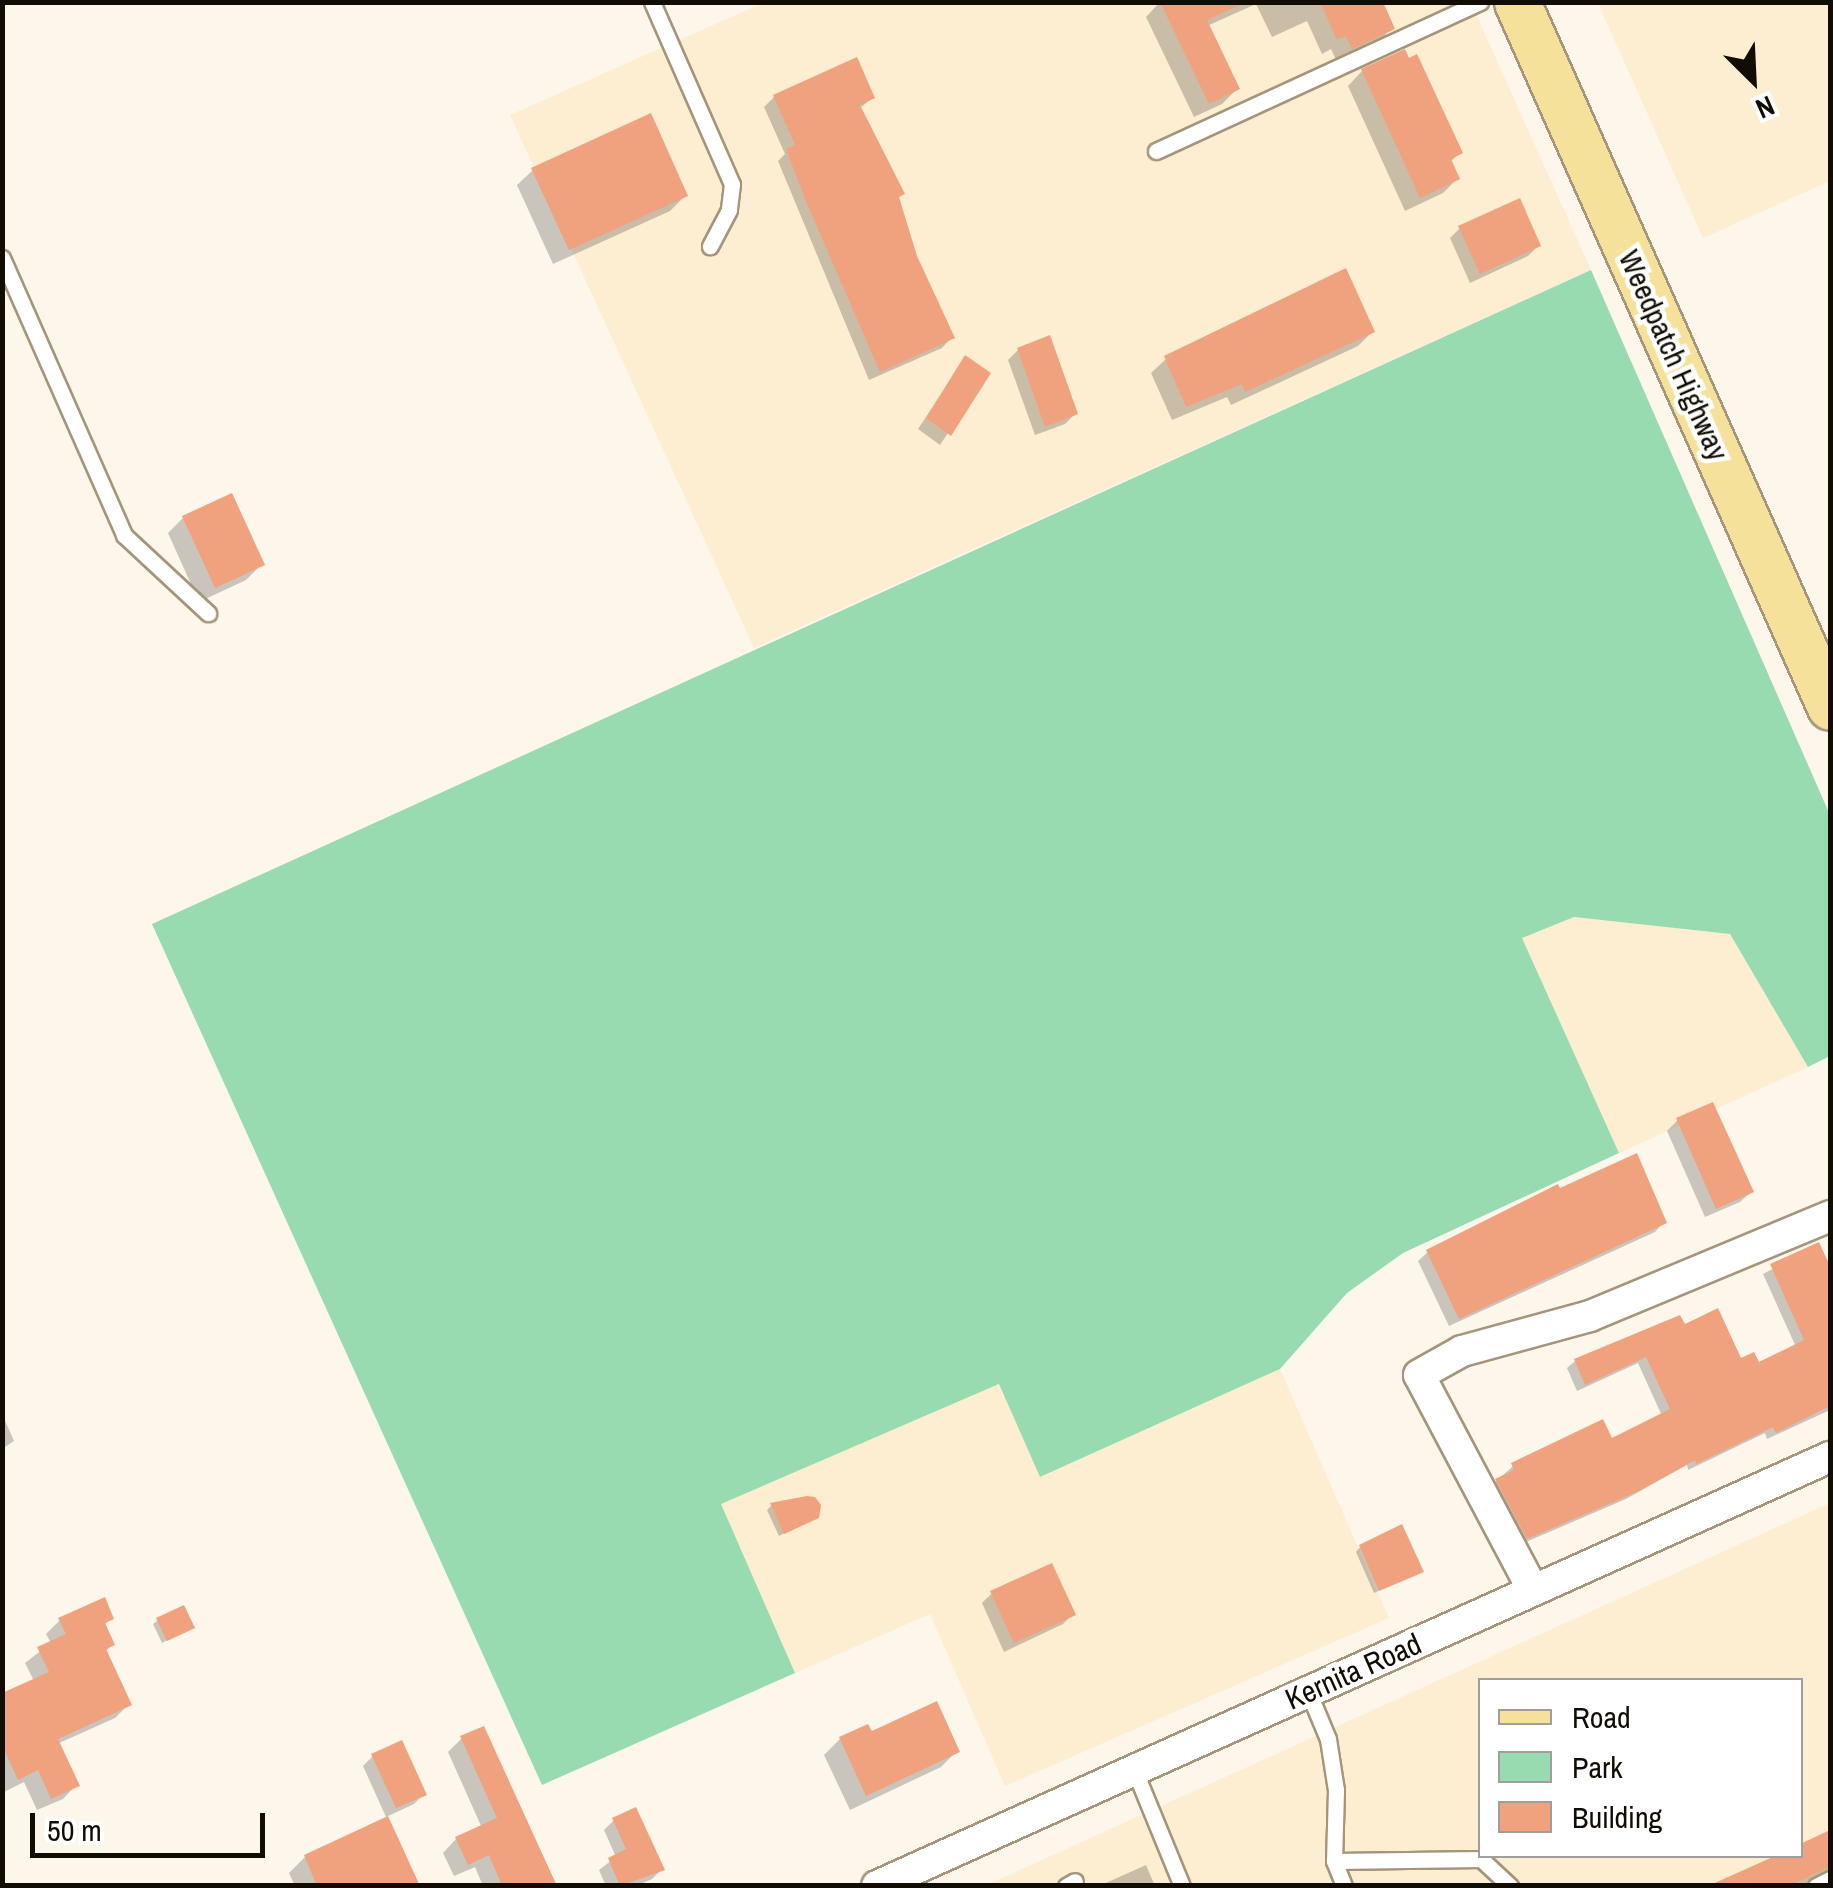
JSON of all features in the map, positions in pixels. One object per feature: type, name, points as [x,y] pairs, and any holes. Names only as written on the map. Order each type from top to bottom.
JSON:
[{"type":"main road","name":"Weedpatch Highway","points":[[1518,2],[1830,707]]},
{"type":"street","points":[[1533,1590],[1418,1375],[1462,1350],[1590,1316],[1830,1216]]},
{"type":"street","name":"Kernita Road","points":[[876,1886],[1830,1458]]},
{"type":"lane","points":[[652,2],[732,184],[729,210],[710,246]]},
{"type":"lane","points":[[1156,151],[1480,2]]},
{"type":"lane","points":[[2,258],[124,535],[208,613]]},
{"type":"lane","points":[[1308,1691],[1328,1738],[1336,1790],[1334,1861],[1344,1886]]},
{"type":"lane","points":[[1134,1770],[1182,1886]]},
{"type":"lane","points":[[1334,1861],[1481,1858],[1510,1886]]},
{"type":"lane","points":[[1816,1886],[1830,1879]]},
{"type":"shaded area","points":[[763,3],[1471,3],[1591,270],[754,648],[510,115]]},
{"type":"shaded area","points":[[1598,3],[1830,3],[1830,181],[1703,238]]},
{"type":"shaded area","points":[[1574,917],[1730,934],[1808,1067],[1619,1153],[1522,938]]},
{"type":"shaded area","points":[[1280,1369],[1389,1618],[1005,1786],[930,1614],[795,1673],[720,1504],[1000,1384],[1041,1477]]},
{"type":"shaded area","points":[[1830,1503],[1830,1885],[987,1885]]},
{"type":"green space","points":[[1591,270],[1830,815],[1830,1056],[1808,1067],[1730,934],[1574,917],[1522,938],[1619,1153],[1403,1253],[1347,1293],[1280,1369],[1040,1477],[999,1384],[721,1504],[795,1673],[542,1785],[152,924]]},
{"type":"building","points":[[1160,2],[1246,2],[1207,20],[1240,89],[1209,104]]},
{"type":"building","points":[[1320,2],[1383,2],[1395,29],[1352,49],[1346,36],[1337,40]]},
{"type":"building","points":[[1405,49],[1409,58],[1417,54],[1463,153],[1451,159],[1460,179],[1420,198],[1361,69]]},
{"type":"building","points":[[857,57],[875,98],[860,105],[905,194],[899,197],[917,256],[955,338],[880,372],[805,199],[786,149],[795,145],[773,95]]},
{"type":"building","points":[[651,113],[688,196],[569,250],[531,168]]},
{"type":"building","points":[[1520,198],[1541,246],[1480,274],[1458,226]]},
{"type":"building","points":[[1346,268],[1375,332],[1245,392],[1242,384],[1186,407],[1164,356]]},
{"type":"building","points":[[1050,335],[1078,414],[1045,427],[1017,348]]},
{"type":"building","points":[[965,355],[991,373],[951,436],[926,418]]},
{"type":"building","points":[[232,493],[265,565],[215,588],[182,516]]},
{"type":"building","points":[[1713,1102],[1754,1192],[1716,1209],[1676,1118]]},
{"type":"building","points":[[1637,1153],[1667,1223],[1459,1319],[1426,1250],[1558,1184],[1560,1188]]},
{"type":"building","points":[[1819,1242],[1830,1266],[1830,1406],[1776,1433],[1773,1427],[1696,1464],[1695,1460],[1637,1492],[1527,1539],[1495,1479],[1514,1470],[1511,1463],[1603,1419],[1612,1438],[1670,1409],[1646,1357],[1585,1385],[1574,1359],[1680,1315],[1685,1324],[1718,1308],[1741,1358],[1754,1352],[1759,1362],[1804,1340],[1770,1264]]},
{"type":"building","points":[[815,1497],[821,1505],[819,1518],[784,1534],[770,1503]]},
{"type":"building","points":[[1402,1524],[1424,1572],[1379,1591],[1359,1545]]},
{"type":"building","points":[[1052,1563],[1076,1615],[1014,1643],[990,1591]]},
{"type":"building","points":[[105,1597],[114,1619],[105,1623],[115,1645],[106,1649],[132,1705],[58,1739],[80,1786],[51,1799],[38,1770],[18,1780],[2,1745],[2,1693],[49,1672],[37,1647],[66,1634],[58,1618]]},
{"type":"building","points":[[184,1605],[195,1628],[167,1641],[156,1618]]},
{"type":"building","points":[[937,1701],[960,1752],[866,1796],[839,1737],[868,1724],[872,1731]]},
{"type":"building","points":[[484,1726],[557,1886],[502,1886],[489,1855],[468,1865],[455,1837],[497,1818],[460,1736]]},
{"type":"building","points":[[402,1740],[427,1795],[396,1808],[371,1754]]},
{"type":"building","points":[[636,1807],[665,1870],[620,1886],[608,1858],[626,1849],[612,1818]]},
{"type":"building","points":[[388,1816],[420,1886],[317,1886],[304,1855]]},
{"type":"building","points":[[1830,1830],[1830,1867],[1789,1886],[1708,1886],[1771,1858],[1803,1858],[1803,1843]]}]
